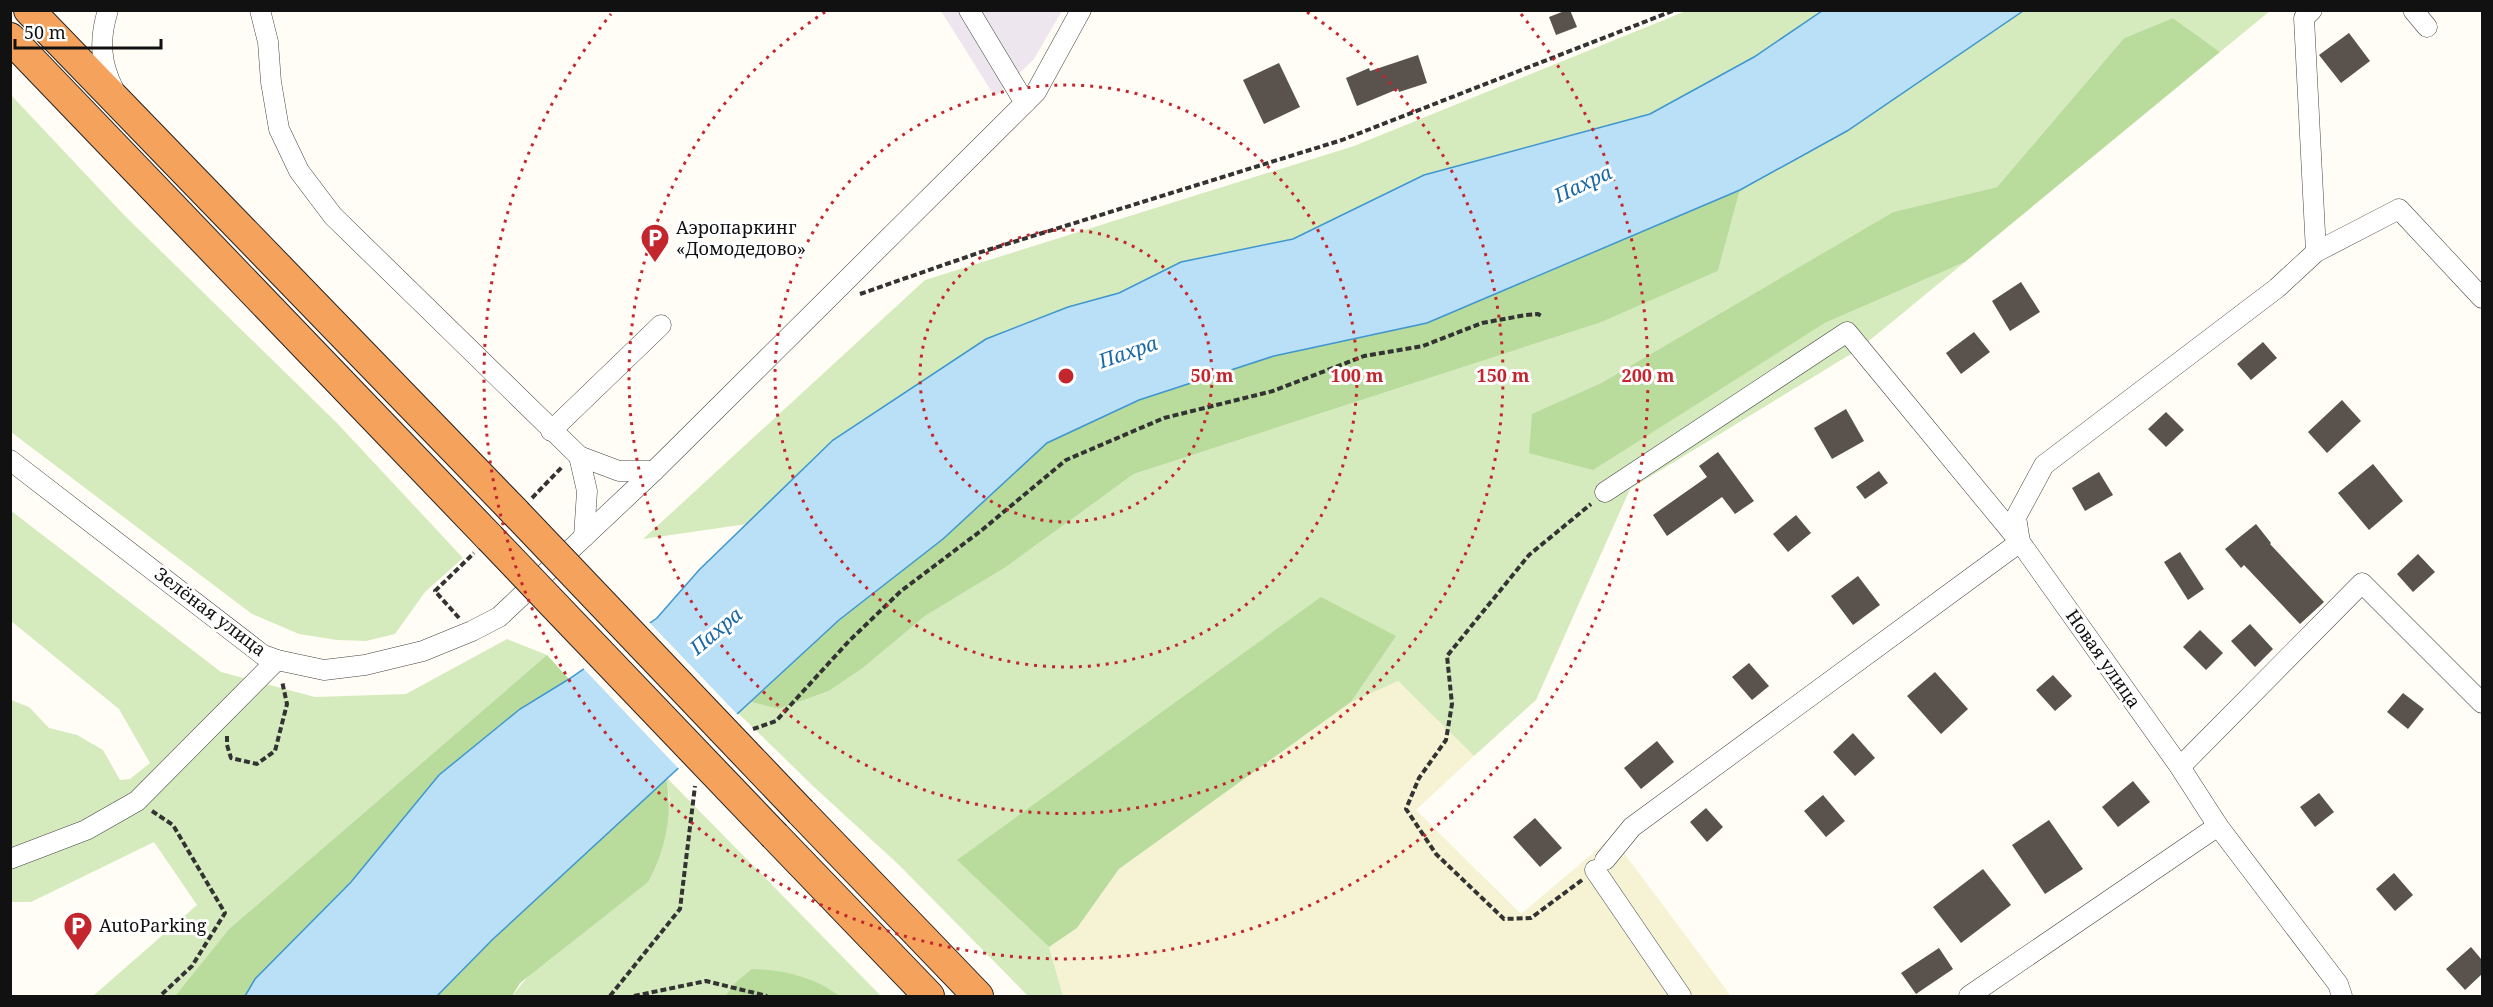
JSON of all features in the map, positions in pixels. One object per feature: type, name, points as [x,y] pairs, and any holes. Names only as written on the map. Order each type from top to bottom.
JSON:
[{"type":"highway","points":[[30,10],[978,996]]},
{"type":"highway","points":[[10,38],[929,996]]},
{"type":"street","points":[[108,10],[102,32],[102,57],[110,83],[125,111]]},
{"type":"street","points":[[260,10],[268,42],[271,82],[279,129],[299,171],[333,216],[578,455],[619,471],[654,471]]},
{"type":"street","points":[[969,10],[1025,103]]},
{"type":"street","name":"Зелёная улица","points":[[10,460],[263,655],[324,669],[366,664],[423,651],[472,631],[499,617],[654,471],[1036,92],[1080,10]]},
{"type":"street","points":[[2312,10],[2304,18],[2316,252]]},
{"type":"street","points":[[2413,10],[2427,27]]},
{"type":"street","points":[[1681,996],[1600,865],[1632,827],[2020,542],[2016,516],[2044,465],[2277,288],[2316,252],[2399,209],[2482,298]]},
{"type":"street","points":[[551,430],[661,325]]},
{"type":"street","name":"Новая улица","points":[[1605,492],[1847,332],[2020,542],[2180,767],[2218,826],[2338,984],[2342,996]]},
{"type":"street","points":[[578,455],[587,490],[584,537]]},
{"type":"street","points":[[2180,767],[2362,583],[2482,703]]},
{"type":"street","points":[[10,858],[86,830],[137,801],[277,660]]},
{"type":"street","points":[[1969,996],[2218,826]]},
{"type":"path","points":[[818,308],[978,253],[1342,140],[1675,10]]},
{"type":"path","points":[[747,732],[776,721],[849,641],[901,591],[982,530],[1066,460],[1164,418],[1273,392],[1364,356],[1423,346],[1482,323],[1526,315],[1543,317]]},
{"type":"path","points":[[516,513],[578,455]]},
{"type":"path","points":[[1600,865],[1531,918],[1504,919],[1436,854],[1406,809],[1419,778],[1446,740],[1452,704],[1447,656],[1529,555],[1605,492]]},
{"type":"path","points":[[472,631],[435,591],[490,538]]},
{"type":"path","points":[[227,710],[227,745],[231,758],[256,764],[275,751],[287,704],[277,660]]},
{"type":"path","points":[[609,996],[680,909],[693,790],[697,782]]},
{"type":"path","points":[[137,801],[173,825],[225,913],[192,966],[160,996]]},
{"type":"path","points":[[634,996],[706,981],[767,996]]},
{"type":"shaded area","points":[[941,11],[1062,11],[1034,59],[995,97]]},
{"type":"shaded area","points":[[1397,680],[1474,756],[1416,810],[1521,914],[1612,837],[1731,996],[1063,996],[1049,947],[1077,928],[1119,869],[1351,702]]},
{"type":"green space","points":[[1686,11],[1822,11],[1754,57],[1650,114],[1424,175],[1293,239],[1181,262],[1119,293],[1068,307],[904,394],[833,440],[747,524],[643,539],[925,280],[1354,146]]},
{"type":"green space","points":[[2023,11],[2270,11],[2220,52],[2173,18],[2124,38],[1997,187],[1893,212],[1601,383],[1533,414],[1593,469],[1825,323],[1965,262],[1859,349],[1630,489],[1536,700],[1474,756],[1398,681],[1351,702],[1395,636],[958,860],[1049,947],[1063,996],[1028,996],[899,865],[738,713],[751,702],[779,709],[829,691],[863,668],[925,616],[1006,567],[1134,474],[1602,322],[1718,271],[1740,190],[1847,131]]},
{"type":"green space","points":[[2173,18],[2220,52],[1965,262],[1825,323],[1593,470],[1529,453],[1532,414],[1601,383],[1893,212],[1997,187],[2124,38]]},
{"type":"green space","points":[[11,95],[125,216],[337,423],[463,558],[425,592],[395,634],[366,641],[337,640],[299,634],[252,614],[11,432]]},
{"type":"green space","points":[[1740,190],[1718,271],[1602,322],[1134,474],[1006,567],[925,616],[863,668],[829,691],[779,709],[751,702],[839,620],[943,539],[1047,443],[1139,400],[1274,356],[1427,323]]},
{"type":"green space","points":[[10,510],[221,672],[315,697],[406,694],[507,639],[547,655],[229,929],[175,996],[93,996],[197,905],[154,842],[31,902],[11,902],[11,700],[29,707],[49,728],[77,735],[103,750],[120,780],[130,779],[150,763],[119,709],[11,621]]},
{"type":"green space","points":[[1321,597],[1396,636],[1351,702],[1119,869],[1077,928],[1049,947],[957,860]]},
{"type":"green space","points":[[547,655],[569,679],[520,709],[255,979],[245,996],[175,996],[229,929]]},
{"type":"green space","points":[[666,777],[881,996],[840,996],[830,989],[736,982],[725,996],[512,996],[670,801]]},
{"type":"green space","points":[[666,777],[669,804],[666,831],[659,857],[648,882],[520,983],[512,996],[437,996],[492,940]]},
{"type":"green space","points":[[752,969],[776,971],[809,979],[840,996],[725,996],[736,982]]},
{"type":"water","name":"Пахра","points":[[1822,11],[2023,11],[1847,131],[1740,190],[1427,323],[1274,356],[1139,400],[1047,443],[943,539],[839,620],[492,940],[437,996],[245,996],[255,979],[351,882],[439,775],[520,709],[569,679],[657,618],[699,570],[833,440],[986,339],[1068,307],[1119,293],[1181,262],[1293,239],[1424,175],[1650,114],[1754,57]]},
{"type":"pier","points":[[648,621],[739,716],[679,769],[582,667]]},
{"type":"building","points":[[1570,10],[1577,27],[1556,35],[1549,17]]},
{"type":"building","points":[[2349,33],[2370,61],[2341,83],[2319,55]]},
{"type":"building","points":[[1418,55],[1427,83],[1399,92],[1398,89],[1357,106],[1346,78],[1369,68],[1370,71]]},
{"type":"building","points":[[1279,63],[1300,107],[1264,124],[1243,80]]},
{"type":"building","points":[[2021,282],[2040,312],[2010,331],[1992,301]]},
{"type":"building","points":[[1974,332],[1990,352],[1961,374],[1946,353]]},
{"type":"building","points":[[2263,342],[2277,358],[2251,380],[2237,364]]},
{"type":"building","points":[[2342,400],[2361,421],[2327,453],[2308,432]]},
{"type":"building","points":[[1846,409],[1864,441],[1832,459],[1814,428]]},
{"type":"building","points":[[2166,412],[2184,430],[2166,447],[2148,429]]},
{"type":"building","points":[[1718,452],[1754,501],[1735,514],[1722,497],[1667,536],[1653,515],[1707,477],[1699,466]]},
{"type":"building","points":[[2373,464],[2403,501],[2369,530],[2338,493]]},
{"type":"building","points":[[1879,471],[1888,483],[1865,499],[1856,487]]},
{"type":"building","points":[[2099,472],[2113,495],[2085,511],[2072,488]]},
{"type":"building","points":[[1796,515],[1811,533],[1788,552],[1773,534]]},
{"type":"building","points":[[2256,524],[2270,544],[2324,602],[2300,624],[2244,565],[2241,568],[2225,549]]},
{"type":"building","points":[[2180,552],[2204,589],[2188,600],[2164,562]]},
{"type":"building","points":[[2418,554],[2435,572],[2413,592],[2397,574]]},
{"type":"building","points":[[1858,576],[1880,605],[1853,625],[1831,596]]},
{"type":"building","points":[[2250,624],[2273,649],[2255,667],[2231,641]]},
{"type":"building","points":[[2200,630],[2223,653],[2206,670],[2183,647]]},
{"type":"building","points":[[1749,663],[1769,686],[1752,700],[1732,677]]},
{"type":"building","points":[[1935,672],[1968,709],[1941,734],[1907,696]]},
{"type":"building","points":[[2053,675],[2072,696],[2055,711],[2036,690]]},
{"type":"building","points":[[2403,693],[2424,709],[2408,729],[2387,712]]},
{"type":"building","points":[[1853,733],[1875,758],[1855,776],[1833,752]]},
{"type":"building","points":[[1657,741],[1674,762],[1641,789],[1624,768]]},
{"type":"building","points":[[2133,781],[2150,802],[2118,827],[2102,807]]},
{"type":"building","points":[[2319,793],[2334,812],[2315,827],[2300,807]]},
{"type":"building","points":[[1823,795],[1845,821],[1826,837],[1804,811]]},
{"type":"building","points":[[1706,808],[1723,827],[1707,842],[1690,822]]},
{"type":"building","points":[[1535,818],[1562,848],[1540,867],[1513,837]]},
{"type":"building","points":[[2049,820],[2083,869],[2045,894],[2012,845]]},
{"type":"building","points":[[1983,869],[2011,905],[1961,943],[1933,907]]},
{"type":"building","points":[[2394,873],[2413,895],[2395,911],[2376,889]]},
{"type":"building","points":[[2471,947],[2482,960],[2482,974],[2465,990],[2446,969]]},
{"type":"building","points":[[1939,948],[1953,969],[1916,994],[1901,973]]},
{"type":"place","name":"Аэропаркинг «Домодедово»","points":[[655,264]]},
{"type":"place","name":"AutoParking","points":[[78,952]]}]
